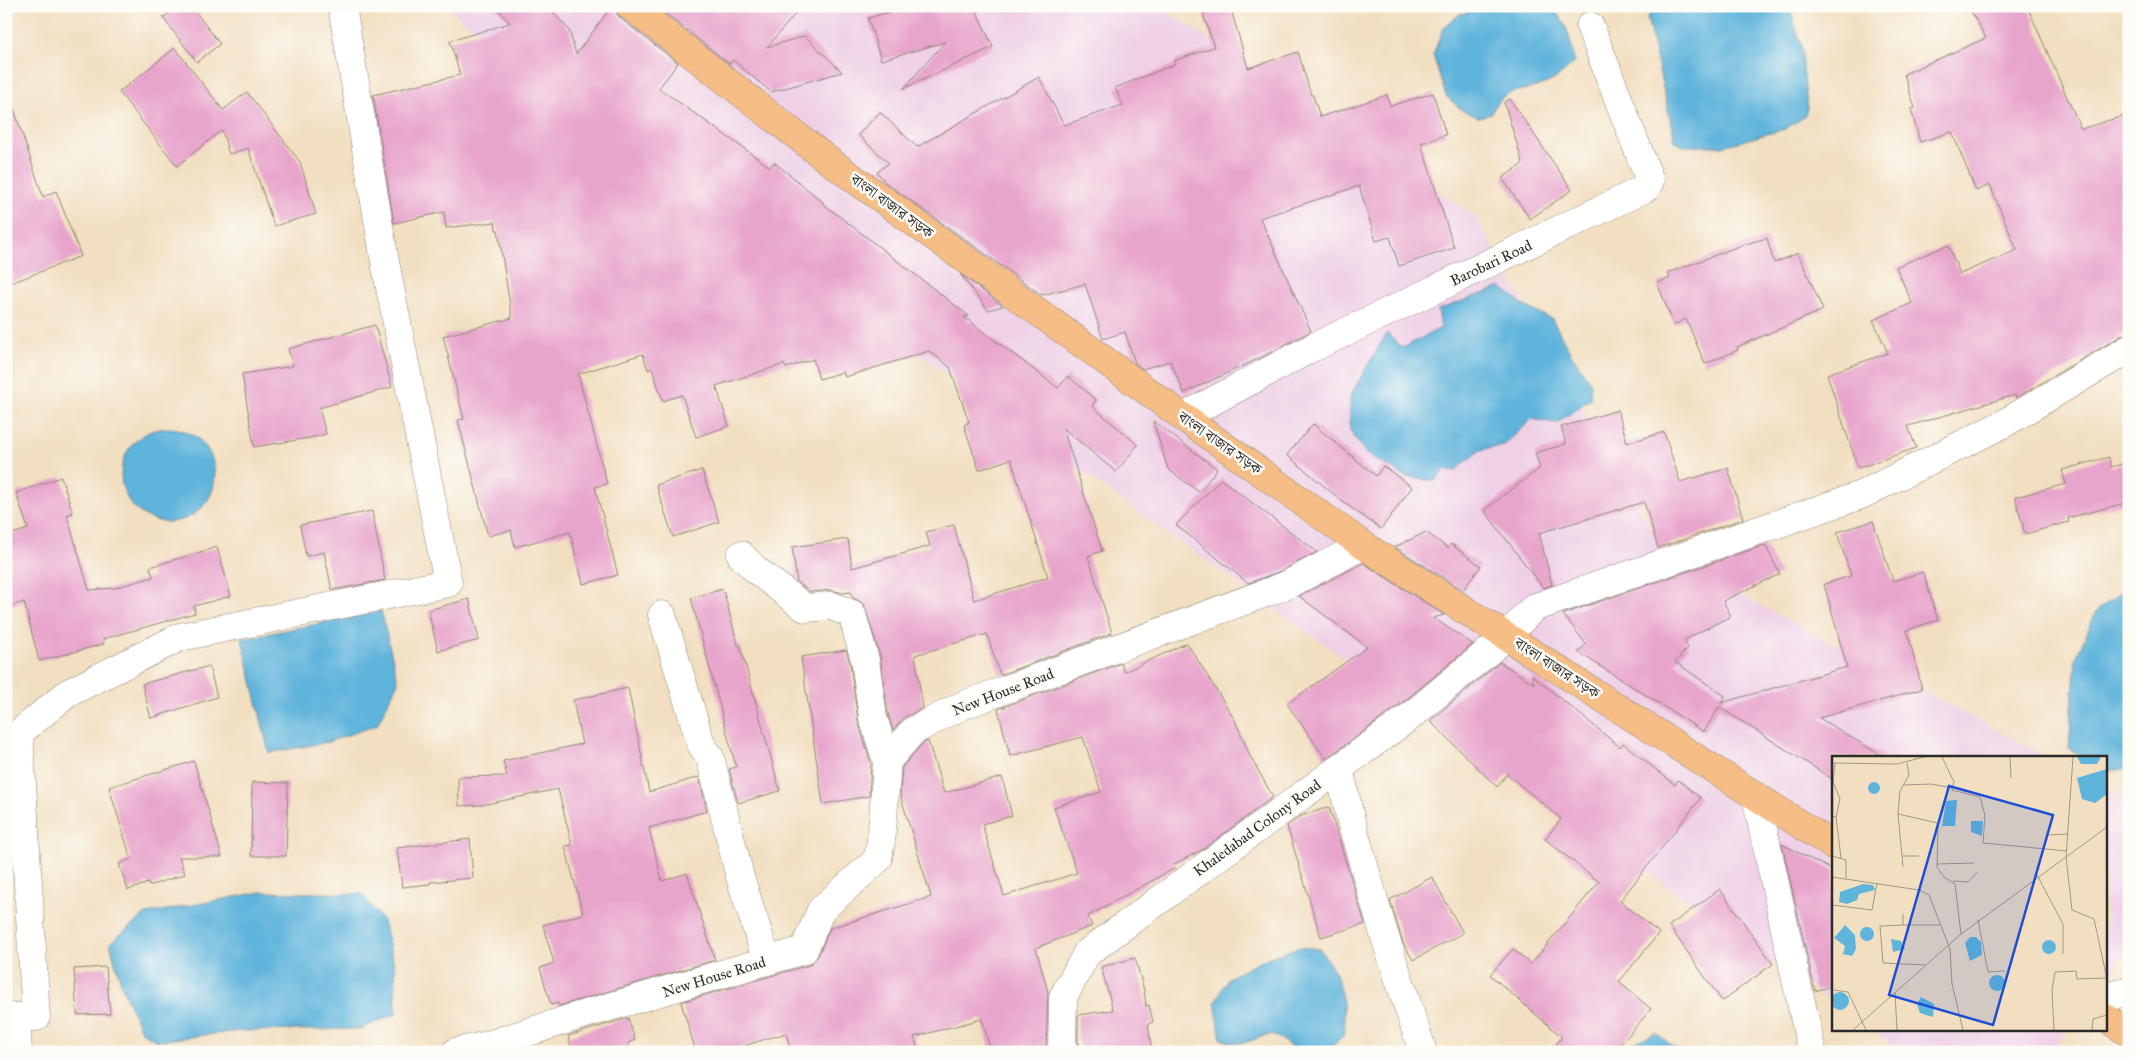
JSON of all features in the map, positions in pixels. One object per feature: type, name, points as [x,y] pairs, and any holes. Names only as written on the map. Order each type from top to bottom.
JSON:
[{"type":"main road","name":"বাংলা বাজার সড়ক","points":[[630,6],[824,157],[1363,546],[1832,845]]},
{"type":"main road","points":[[2108,1019],[2129,1033]]},
{"type":"street","points":[[18,1052],[11,1017],[36,1016],[19,733],[68,693],[180,637],[448,583],[386,267],[342,6]]},
{"type":"street","name":"Barobari Road","points":[[1183,417],[1312,348],[1646,188],[1650,181],[1590,26]]},
{"type":"street","name":"Khaledabad Colony Road","points":[[1062,1052],[1063,997],[1087,953],[1412,715],[1507,636],[1532,608],[1861,495],[2004,424],[2129,349]]},
{"type":"street","name":"New House Road","points":[[456,1052],[488,1045],[804,950],[821,910],[878,859],[882,833],[887,762],[914,732],[961,706],[1286,585],[1363,546]]},
{"type":"street","points":[[741,555],[756,570],[805,608],[832,606],[852,614],[864,660],[873,718],[887,762]]},
{"type":"street","points":[[662,615],[701,744],[710,757],[740,877],[766,961]]},
{"type":"street","points":[[1339,768],[1351,821],[1383,931],[1423,1052]]},
{"type":"street","points":[[1756,797],[1812,1052]]},
{"type":"street","points":[[2108,997],[2129,990]]},
{"type":"shaded area","points":[[444,6],[1159,6],[1476,217],[1665,555],[2045,756],[1832,756],[1832,1002],[1157,526],[638,151]]},
{"type":"shaded area","points":[[2108,789],[2129,800],[2129,948],[2108,975]]},
{"type":"shaded area","points":[[1871,1030],[2067,1030],[2051,1052],[1902,1052]]},
{"type":"water","points":[[1539,5],[1552,9],[1563,21],[1572,46],[1574,62],[1562,74],[1549,82],[1505,95],[1500,99],[1491,114],[1479,117],[1463,111],[1446,96],[1433,55],[1444,27],[1460,14],[1500,6]]},
{"type":"water","points":[[1672,6],[1789,6],[1801,45],[1807,109],[1804,117],[1785,129],[1723,146],[1683,146],[1675,141],[1647,17],[1654,11]]},
{"type":"water","points":[[1501,287],[1526,307],[1552,319],[1571,354],[1591,383],[1590,399],[1557,423],[1532,419],[1504,445],[1480,450],[1455,471],[1445,469],[1435,481],[1406,477],[1366,454],[1350,430],[1350,396],[1387,333],[1402,348],[1441,328],[1438,310]]},
{"type":"water","points":[[168,428],[186,432],[201,442],[211,457],[215,475],[211,493],[201,508],[186,518],[168,522],[150,518],[135,508],[125,493],[121,475],[125,457],[135,442],[150,432]]},
{"type":"water","points":[[2129,585],[2129,768],[2110,771],[2108,770],[2108,756],[2081,756],[2069,748],[2076,658],[2096,612]]},
{"type":"water","points":[[381,611],[398,682],[377,725],[328,742],[269,753],[242,639]]},
{"type":"water","points":[[261,892],[362,894],[383,921],[395,968],[396,1014],[360,1029],[239,1031],[156,1041],[141,1031],[122,987],[110,943],[146,914]]},
{"type":"water","points":[[1300,947],[1320,949],[1336,973],[1343,1002],[1345,1034],[1326,1052],[1295,1052],[1286,1042],[1270,1035],[1242,1043],[1233,1043],[1221,1039],[1215,1003],[1228,978],[1267,958]]},
{"type":"water","points":[[1656,1033],[1680,1052],[1621,1052],[1633,1043]]},
{"type":"building","points":[[177,6],[191,6],[220,44],[197,62],[163,18]]},
{"type":"building","points":[[495,6],[548,6],[569,30],[576,54],[612,6],[615,6],[620,18],[678,63],[659,88],[770,167],[774,162],[822,203],[969,316],[964,317],[1058,388],[1068,376],[1096,400],[1092,406],[1138,445],[1116,472],[1063,428],[1102,551],[1088,556],[1112,633],[1000,675],[987,634],[915,655],[923,708],[905,717],[893,730],[888,714],[880,656],[864,604],[852,597],[851,592],[843,593],[831,590],[810,592],[797,582],[792,547],[848,539],[852,568],[930,546],[926,532],[954,525],[974,600],[1048,577],[1011,459],[979,470],[964,425],[969,422],[950,367],[929,351],[845,377],[843,372],[819,379],[813,359],[786,368],[784,364],[716,386],[729,426],[696,437],[682,395],[663,401],[652,368],[648,370],[643,354],[578,374],[607,484],[595,487],[618,575],[583,584],[570,532],[515,547],[511,530],[488,536],[458,420],[464,419],[443,336],[512,318],[498,230],[496,230],[495,222],[446,228],[444,212],[394,223],[373,95],[460,75],[450,41],[510,23]]},
{"type":"building","points":[[656,6],[802,6],[767,47],[805,36],[842,72],[771,92],[733,60],[730,64]]},
{"type":"building","points":[[911,6],[974,6],[993,47],[903,89],[945,42],[881,60],[868,18]]},
{"type":"building","points":[[1230,6],[1248,68],[1298,52],[1320,117],[1387,95],[1390,106],[1433,93],[1446,135],[1421,143],[1454,248],[1399,266],[1390,237],[1376,241],[1359,186],[1260,218],[1311,331],[1260,358],[1184,393],[1170,361],[1143,369],[1135,363],[1125,332],[1103,339],[1085,284],[1042,295],[885,182],[877,172],[889,163],[858,135],[880,112],[917,147],[1039,77],[1064,125],[1123,105],[1115,88],[1175,64],[1174,61],[1214,47],[1203,14]]},
{"type":"building","points":[[1968,6],[2027,6],[2081,129],[2129,114],[2129,333],[2016,398],[2015,395],[1908,426],[1916,448],[1858,468],[1827,374],[1888,353],[1873,320],[1912,303],[1896,267],[1948,245],[1960,274],[2017,250],[1990,185],[1976,191],[1952,132],[1920,142],[1911,109],[1915,108],[1904,74],[1986,38]]},
{"type":"building","points":[[175,48],[223,110],[247,92],[300,162],[316,214],[274,226],[248,148],[229,154],[222,130],[177,166],[119,92]]},
{"type":"building","points":[[1510,99],[1572,190],[1530,219],[1502,178],[1523,164],[1504,102]]},
{"type":"building","points":[[12,103],[43,197],[56,191],[81,256],[6,285],[6,104]]},
{"type":"building","points":[[1767,238],[1774,263],[1798,253],[1823,310],[1737,347],[1738,350],[1705,364],[1686,319],[1674,325],[1657,283],[1670,278],[1668,273],[1742,245]]},
{"type":"building","points":[[960,274],[1003,306],[988,310]]},
{"type":"building","points":[[375,325],[392,387],[319,408],[326,434],[254,447],[242,374],[293,366],[288,349]]},
{"type":"building","points":[[1618,410],[1627,443],[1664,432],[1680,482],[1728,468],[1743,519],[1658,548],[1644,502],[1539,533],[1552,585],[1543,588],[1484,510],[1540,468],[1535,453],[1566,444],[1561,427]]},
{"type":"building","points":[[1153,421],[1217,469],[1199,492],[1168,469]]},
{"type":"building","points":[[1313,424],[1376,476],[1383,466],[1412,487],[1381,529],[1343,502],[1287,455]]},
{"type":"building","points":[[2109,457],[2111,467],[2129,462],[2129,502],[2068,518],[2069,522],[2025,534],[2015,497],[2066,484],[2062,470]]},
{"type":"building","points":[[702,470],[719,522],[673,537],[656,485]]},
{"type":"building","points":[[61,477],[73,513],[67,515],[89,590],[114,588],[153,577],[150,567],[217,547],[231,596],[194,606],[195,613],[103,639],[104,644],[39,661],[24,602],[11,606],[6,589],[6,536],[28,529],[16,493]]},
{"type":"building","points":[[1221,479],[1317,552],[1281,571],[1248,583],[1176,525]]},
{"type":"building","points":[[372,511],[385,580],[332,590],[324,552],[306,556],[300,525]]},
{"type":"building","points":[[1873,521],[1893,581],[1923,572],[1938,620],[1907,630],[1922,689],[1819,718],[1882,756],[1832,756],[1832,779],[1719,707],[1704,732],[1578,652],[1586,644],[1563,614],[1765,545],[1780,574],[1723,601],[1731,616],[1684,640],[1688,648],[1675,662],[1725,696],[1721,703],[1847,667],[1824,584],[1851,576],[1837,532]]},
{"type":"building","points":[[1426,532],[1448,548],[1451,544],[1481,566],[1463,590],[1395,547]]},
{"type":"building","points":[[1363,563],[1444,615],[1433,618],[1473,644],[1402,703],[1326,759],[1287,704],[1367,647],[1299,596]]},
{"type":"building","points":[[723,589],[780,791],[738,803],[729,769],[736,767],[691,598]]},
{"type":"building","points":[[469,599],[479,640],[438,651],[428,610]]},
{"type":"building","points":[[1187,643],[1235,720],[1250,756],[1273,797],[1202,850],[1174,864],[1175,868],[1088,916],[1092,926],[1036,948],[1048,992],[1046,1052],[991,1052],[982,1019],[914,1037],[919,1052],[791,1052],[786,1033],[723,1052],[696,1052],[681,1002],[809,965],[818,956],[830,928],[931,897],[900,794],[902,767],[923,743],[928,741],[944,793],[1002,777],[1012,816],[982,824],[1004,896],[1077,873],[1054,807],[1101,792],[1083,737],[1010,756],[998,709],[1121,663],[1124,672]]},
{"type":"building","points":[[846,650],[850,663],[858,720],[871,763],[869,796],[823,804],[801,657]]},
{"type":"building","points":[[1500,662],[1534,684],[1532,675],[1620,747],[1623,743],[1675,785],[1678,780],[1701,798],[1620,901],[1659,933],[1619,982],[1651,1009],[1614,1052],[1550,1052],[1562,1037],[1490,975],[1513,949],[1531,964],[1599,882],[1545,839],[1561,819],[1507,774],[1497,787],[1430,721]]},
{"type":"building","points":[[209,666],[217,697],[151,718],[142,684]]},
{"type":"building","points":[[628,688],[649,792],[699,777],[707,811],[649,828],[662,881],[687,873],[715,960],[559,1006],[558,1003],[551,1005],[540,968],[554,963],[543,925],[583,914],[565,846],[572,845],[558,789],[482,805],[459,806],[458,777],[507,776],[503,761],[582,744],[573,700]]},
{"type":"building","points":[[194,761],[222,857],[179,857],[185,874],[149,886],[148,883],[128,890],[119,864],[131,859],[109,787]]},
{"type":"building","points":[[252,782],[288,783],[286,856],[251,856]]},
{"type":"building","points":[[1329,807],[1365,924],[1321,937],[1287,826],[1301,816]]},
{"type":"building","points":[[470,839],[473,878],[402,887],[397,848]]},
{"type":"building","points":[[1782,844],[1832,870],[1832,986],[1815,991]]},
{"type":"building","points":[[1432,877],[1463,933],[1413,960],[1403,943],[1390,900]]},
{"type":"building","points":[[1720,889],[1773,964],[1722,1001],[1669,926]]},
{"type":"building","points":[[1135,958],[1144,990],[1146,1006],[1149,1005],[1153,1022],[1148,1024],[1152,1052],[1081,1052],[1078,1043],[1078,1015],[1113,1010],[1101,967]]},
{"type":"building","points":[[106,967],[110,1014],[77,1015],[74,969]]},
{"type":"building","points":[[628,1018],[635,1040],[628,1043],[631,1052],[573,1052],[568,1036]]}]
